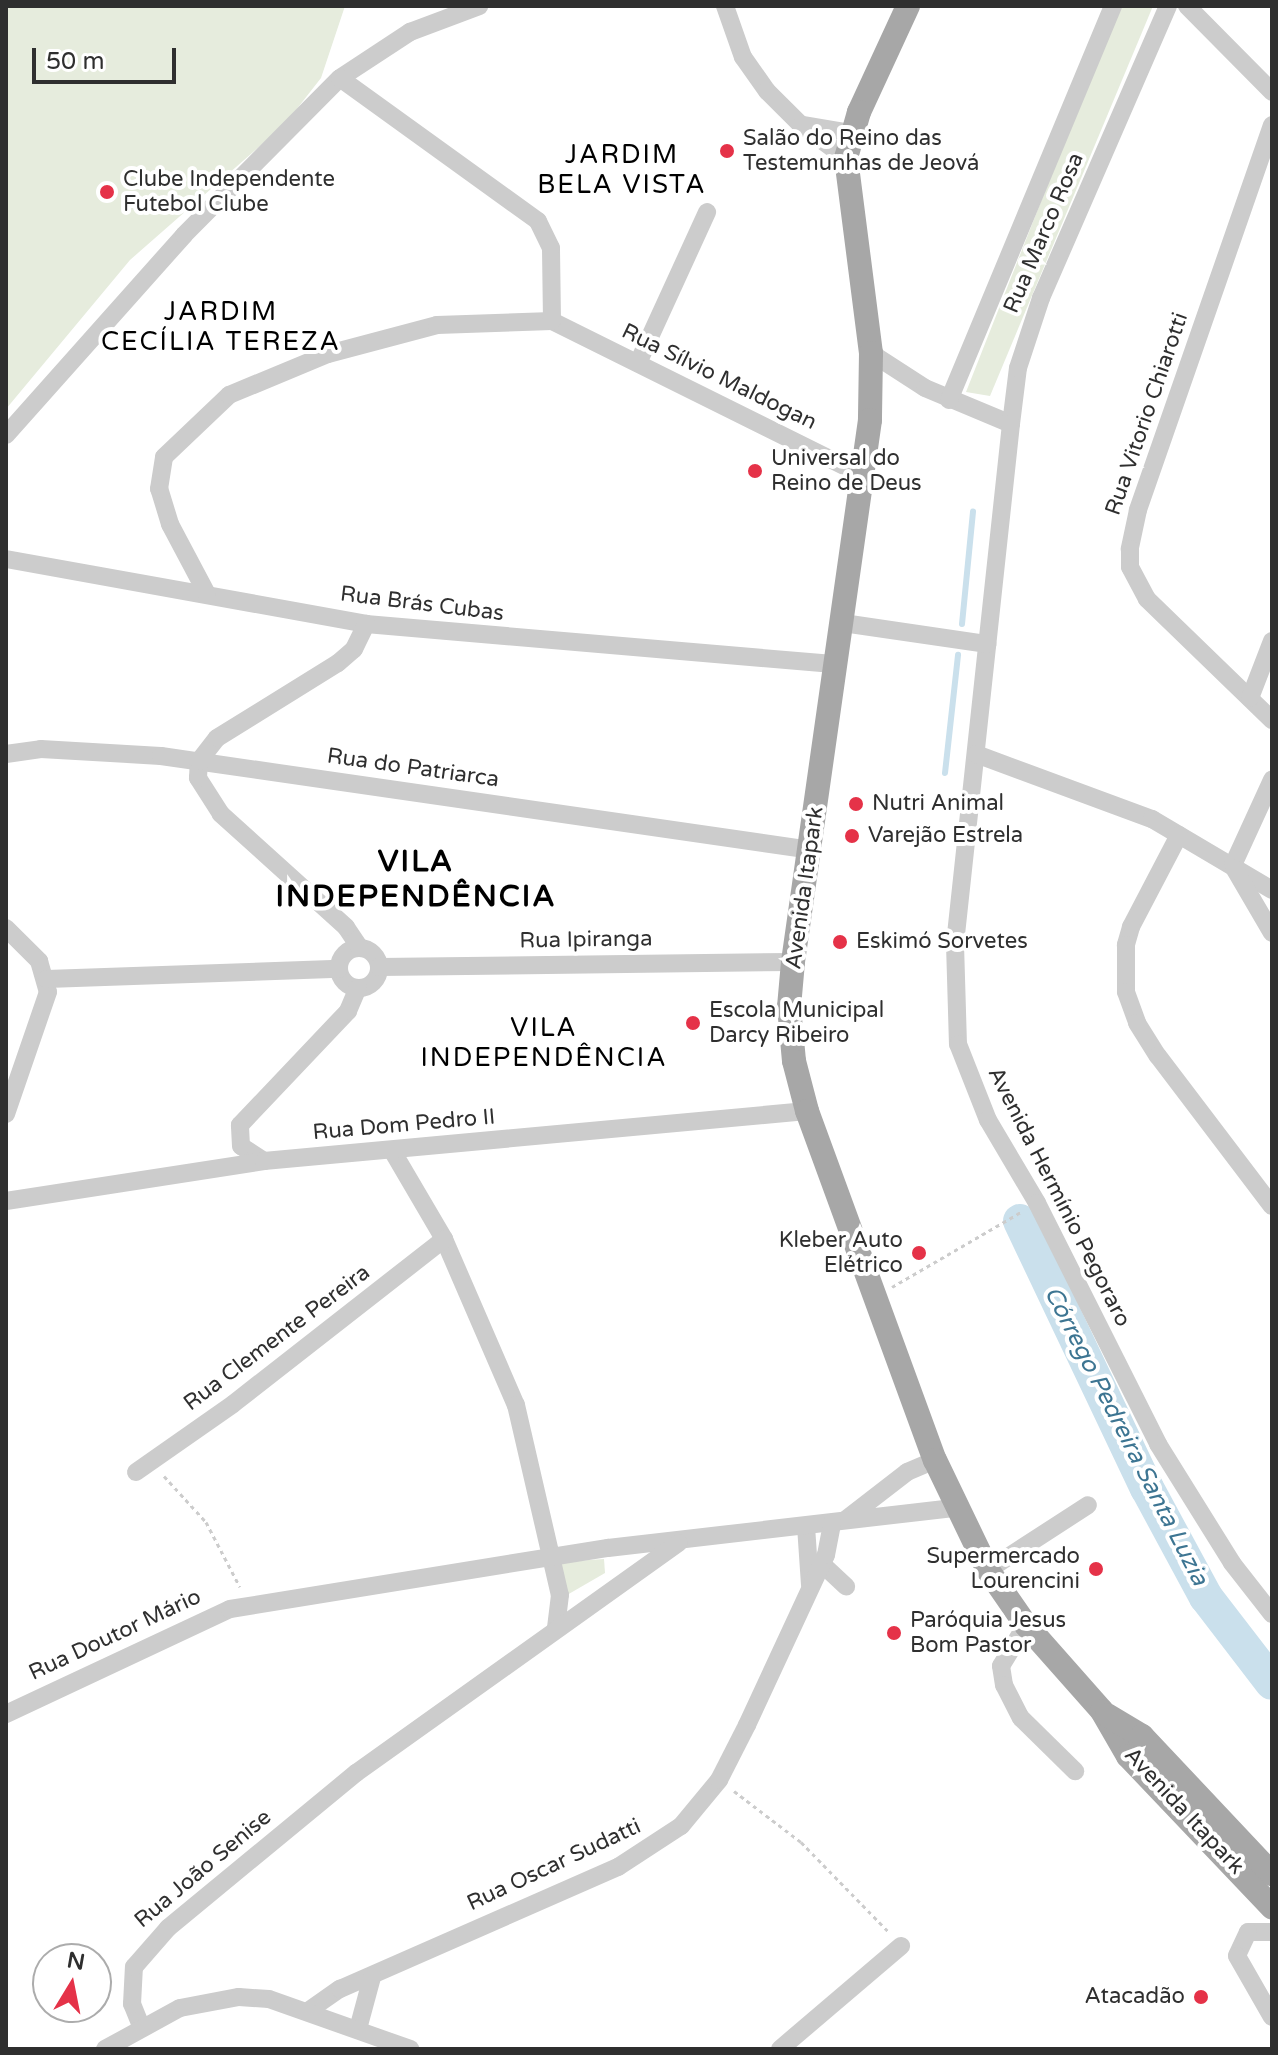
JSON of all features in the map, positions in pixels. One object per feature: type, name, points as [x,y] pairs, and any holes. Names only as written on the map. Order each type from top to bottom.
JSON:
[{"type":"main road","name":"Avenida Itapark","points":[[908,6],[851,133],[846,158],[871,353],[864,476],[812,850],[793,962],[790,1034],[807,1111],[935,1460],[988,1570],[1026,1625],[1102,1711],[1128,1756],[1272,1907]]},
{"type":"main road","name":"Avenida Itapark","points":[[1102,1711],[1142,1736],[1272,1874]]},
{"type":"street","points":[[6,435],[184,235],[340,78],[410,32],[479,6]]},
{"type":"street","points":[[725,6],[743,57],[801,125],[846,158]]},
{"type":"street","name":"Rua Marco Rosa","points":[[949,400],[1113,6]]},
{"type":"street","name":"Rua Marco Rosa","points":[[1011,424],[1018,368],[1036,311],[1168,6]]},
{"type":"street","points":[[1187,6],[1272,92]]},
{"type":"street","points":[[207,594],[170,524],[159,489],[164,457],[229,395],[328,354],[437,325],[552,321],[551,248],[538,221],[340,78]]},
{"type":"street","points":[[801,125],[851,133]]},
{"type":"street","name":"Rua Vitorio Chiarotti","points":[[1272,125],[1138,510],[1130,549],[1130,567],[1147,599],[1272,720]]},
{"type":"street","points":[[638,363],[707,212]]},
{"type":"street","name":"Rua Sílvio Maldogan","points":[[552,321],[864,476]]},
{"type":"street","points":[[871,353],[949,400],[1011,424]]},
{"type":"street","name":"Avenida Hermínio Pegoraro","points":[[1011,424],[955,944],[958,1044],[988,1120],[1037,1203],[1158,1444],[1232,1563],[1272,1614]]},
{"type":"street","name":"Rua Brás Cubas","points":[[6,559],[366,624],[836,664]]},
{"type":"street","points":[[843,623],[987,644]]},
{"type":"street","points":[[264,1161],[241,1146],[240,1125],[348,1011],[358,988],[375,980],[379,967],[373,954],[360,948],[346,927],[221,814],[202,789],[199,761],[236,724],[338,663],[354,649],[366,624]]},
{"type":"street","points":[[1250,698],[1272,641]]},
{"type":"street","name":"Rua do Patriarca","points":[[6,754],[41,749],[199,761],[812,850]]},
{"type":"street","points":[[976,754],[1111,801],[1179,835],[1272,890]]},
{"type":"street","points":[[1233,865],[1272,780]]},
{"type":"street","points":[[1179,835],[1131,927],[1126,945],[1126,992],[1137,1023],[1158,1056],[1272,1206]]},
{"type":"street","points":[[1233,865],[1272,933]]},
{"type":"street","points":[[6,928],[39,961],[47,979],[45,1008],[6,1114]]},
{"type":"street","points":[[358,988],[347,984],[339,969],[345,954],[360,948]]},
{"type":"street","name":"Rua Ipiranga","points":[[379,967],[793,962]]},
{"type":"street","points":[[47,979],[339,969]]},
{"type":"street","name":"Rua Dom Pedro II","points":[[6,1201],[264,1161],[393,1152],[807,1111]]},
{"type":"street","points":[[393,1152],[444,1239],[516,1405],[560,1595],[556,1628]]},
{"type":"street","name":"Rua Clemente Pereira","points":[[142,1468],[233,1404],[444,1239]]},
{"type":"street","points":[[838,1522],[907,1472],[935,1460]]},
{"type":"street","points":[[988,1570],[1088,1505]]},
{"type":"street","name":"Rua Doutor Mário","points":[[6,1714],[163,1636],[247,1606],[608,1548],[956,1508]]},
{"type":"street","name":"Rua Oscar Sudatti","points":[[308,2011],[340,1989],[649,1849],[681,1826],[719,1780],[822,1564],[838,1522]]},
{"type":"street","name":"Rua Oscar Sudatti","points":[[806,1526],[810,1588]]},
{"type":"street","name":"Rua João Senise","points":[[141,2026],[130,1985],[146,1948],[356,1773],[588,1604],[679,1542]]},
{"type":"street","points":[[608,1548],[623,1561],[621,1581]]},
{"type":"street","points":[[822,1564],[846,1586]]},
{"type":"street","points":[[560,1595],[588,1604]]},
{"type":"street","points":[[1026,1625],[1001,1666],[1004,1685],[1021,1718],[1075,1771]]},
{"type":"street","points":[[1272,1932],[1248,1932],[1237,1956],[1272,2017]]},
{"type":"street","points":[[780,2049],[901,1946]]},
{"type":"street","points":[[358,2029],[372,1977]]},
{"type":"street","points":[[105,2049],[141,2026],[180,2008],[239,1997],[269,1999],[410,2049]]},
{"type":"path","points":[[875,1297],[1037,1203]]},
{"type":"path","points":[[142,1468],[206,1522],[224,1548],[247,1606]]},
{"type":"path","points":[[719,1780],[801,1842],[901,1946]]},
{"type":"green space","name":"Clube Independente Futebol Clube","points":[[6,6],[345,6],[321,78],[285,124],[130,260],[6,409]]},
{"type":"green space","points":[[1118,6],[1153,6],[990,396],[966,392]]},
{"type":"green space","points":[[604,1559],[605,1573],[567,1595],[560,1562]]},
{"type":"waterway","name":"Córrego Pedreira Santa Luzia","points":[[962,624],[973,512]]},
{"type":"waterway","name":"Córrego Pedreira Santa Luzia","points":[[945,773],[958,655]]},
{"type":"waterway","name":"Córrego Pedreira Santa Luzia","points":[[1020,1221],[1147,1488],[1206,1597],[1272,1683]]},
{"type":"place","name":"Salão do Reino das Testemunhas de Jeová","points":[[727,151]]},
{"type":"place","name":"Clube Independente Futebol Clube","points":[[107,192]]},
{"type":"place","name":"Universal do Reino de Deus","points":[[755,471]]},
{"type":"place","name":"Nutri Animal","points":[[856,804]]},
{"type":"place","name":"Varejão Estrela","points":[[852,836]]},
{"type":"place","name":"Eskimó Sorvetes","points":[[840,942]]},
{"type":"place","name":"Escola Municipal Darcy Ribeiro","points":[[693,1023]]},
{"type":"place","name":"Kleber Auto Elétrico","points":[[919,1253]]},
{"type":"place","name":"Supermercado Lourencini","points":[[1096,1569]]},
{"type":"place","name":"Paróquia Jesus Bom Pastor","points":[[894,1633]]},
{"type":"place","name":"Atacadão","points":[[1201,1997]]},
{"type":"district","name":"JARDIM BELA VISTA","points":[[622,170]]},
{"type":"district","name":"JARDIM CECÍLIA TEREZA","points":[[221,327]]},
{"type":"district","name":"VILA INDEPENDÊNCIA","points":[[416,879]]},
{"type":"district","name":"VILA INDEPENDÊNCIA","points":[[544,1043]]}]
